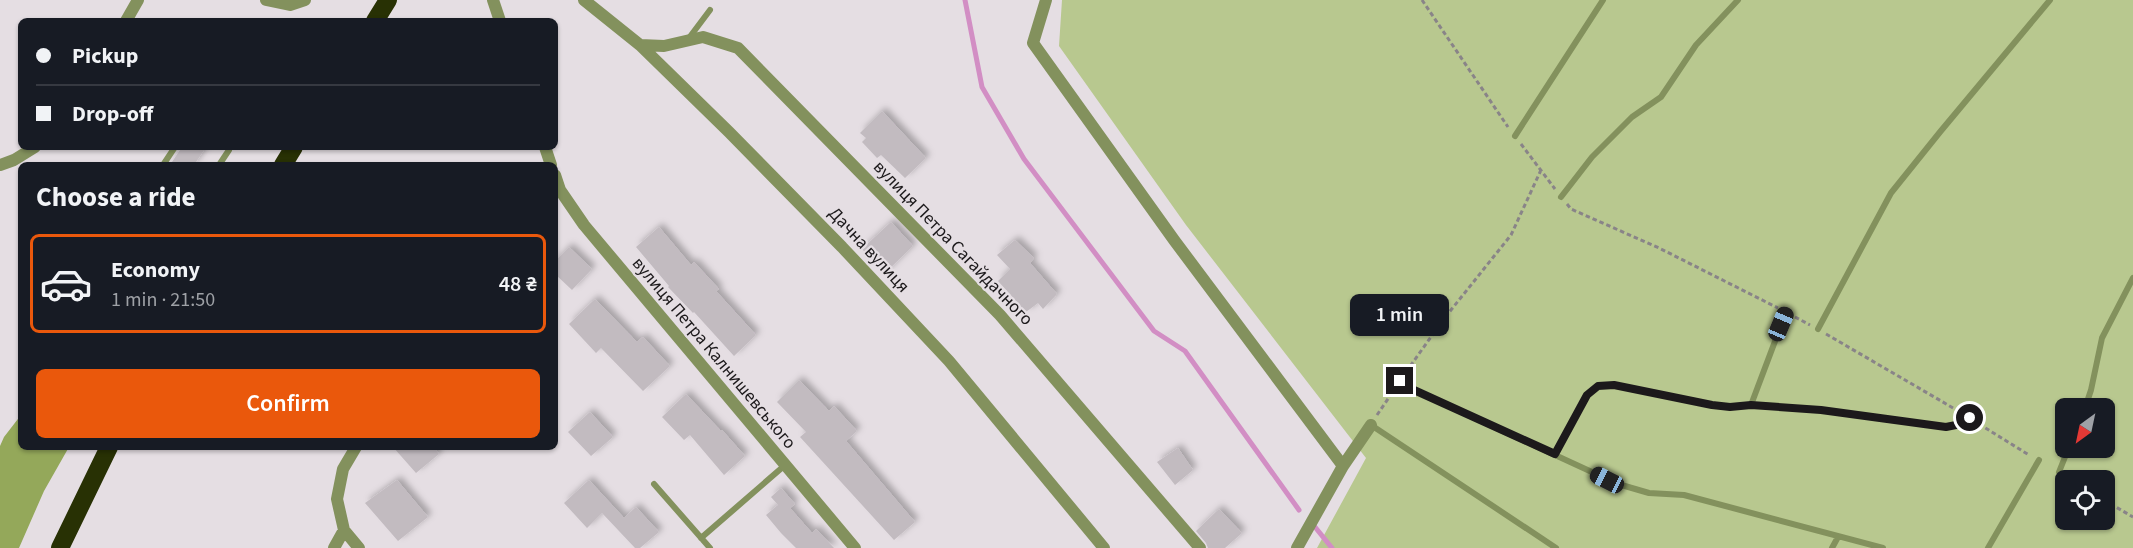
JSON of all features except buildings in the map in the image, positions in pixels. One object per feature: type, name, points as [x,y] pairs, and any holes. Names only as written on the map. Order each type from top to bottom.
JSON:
[{"type":"highway","points":[[377,18],[388,0]]},
{"type":"highway","points":[[60,548],[108,450]]},
{"type":"street","points":[[128,18],[138,0]]},
{"type":"street","points":[[266,0],[290,4],[305,0]]},
{"type":"street","points":[[493,0],[499,18]]},
{"type":"street","name":"Дачна вулиця","points":[[584,0],[640,45],[842,246],[949,361],[1104,548]]},
{"type":"street","points":[[1046,0],[1033,43],[1174,240],[1343,466]]},
{"type":"street","name":"вулиця Петра Сагайдачного","points":[[640,45],[664,46],[703,37],[738,48],[1000,315],[1200,548]]},
{"type":"street","points":[[0,165],[30,150]]},
{"type":"street","name":"вулиця Петра Калнишевського","points":[[558,194],[855,548]]},
{"type":"street","points":[[1297,548],[1343,466],[1371,425]]},
{"type":"street","points":[[354,450],[343,469],[337,499],[344,530],[359,548]]},
{"type":"street","points":[[334,548],[344,530]]},
{"type":"lane","points":[[1515,136],[1603,0]]},
{"type":"lane","points":[[1561,197],[1592,157],[1632,117],[1661,97],[1696,45],[1738,0]]},
{"type":"lane","points":[[1818,329],[1891,193],[1933,139],[2050,0]]},
{"type":"lane","points":[[687,40],[710,10]]},
{"type":"lane","points":[[221,162],[229,150]]},
{"type":"lane","points":[[2088,398],[2102,338],[2133,278]]},
{"type":"lane","points":[[1751,405],[1786,312]]},
{"type":"lane","points":[[1400,381],[1414,390],[1607,480],[1649,493],[1684,495],[1883,548]]},
{"type":"lane","points":[[1555,454],[1587,395],[1603,385],[1623,386],[1712,405],[1821,410],[1946,427],[1970,418]]},
{"type":"lane","points":[[1371,425],[1556,548]]},
{"type":"lane","points":[[1988,548],[2039,460]]},
{"type":"lane","points":[[701,538],[784,466]]},
{"type":"lane","points":[[654,484],[710,548]]},
{"type":"lane","points":[[1832,548],[1839,537]]},
{"type":"path","points":[[1422,0],[1515,136],[1571,209],[1659,248],[1818,329],[2039,460]]},
{"type":"path","points":[[1371,425],[1443,320],[1511,235],[1541,170]]},
{"type":"path","points":[[2115,506],[2133,517]]},
{"type":"green space","points":[[1062,0],[2133,0],[2133,548],[1317,548],[1366,458],[1186,225],[1059,46]]},
{"type":"green space","points":[[18,419],[18,450],[67,450],[44,491],[19,548],[0,548],[0,446]]},
{"type":"waterway","points":[[965,0],[982,87],[1024,159],[1154,331],[1185,351],[1299,510]]},
{"type":"waterway","points":[[1315,527],[1332,548]]},
{"type":"route","points":[[1400,381],[1466,415],[1555,454],[1587,395],[1598,386],[1603,385],[1623,386],[1712,405],[1821,410],[1946,427],[1970,418]]}]
